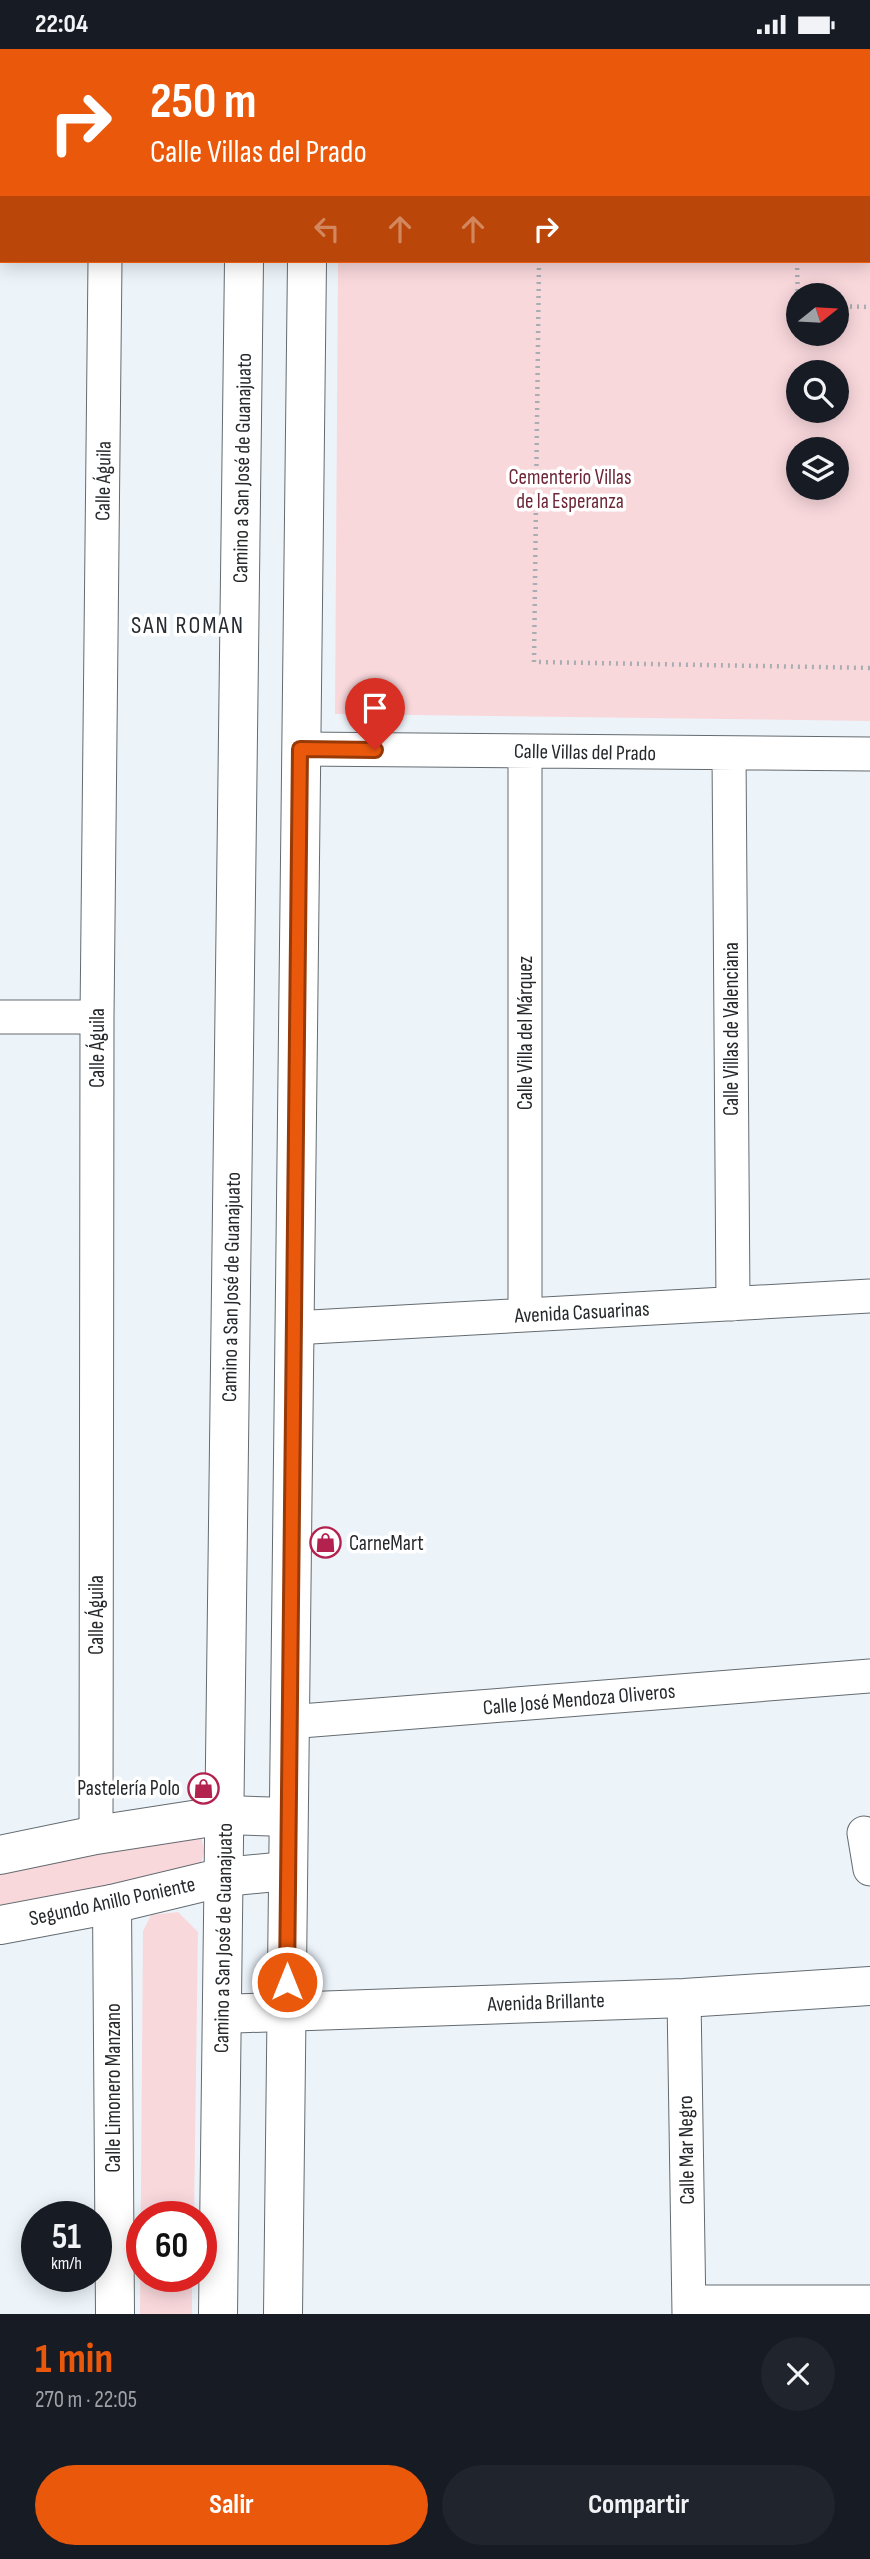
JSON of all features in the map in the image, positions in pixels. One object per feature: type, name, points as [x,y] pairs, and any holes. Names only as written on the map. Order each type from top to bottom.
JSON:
[{"type":"main road","name":"Camino a San José de Guanajuato","points":[[218,2314],[244,263]]},
{"type":"main road","points":[[283,2314],[307,263]]},
{"type":"main road","points":[[0,1855],[96,1835],[225,1815],[288,1817]]},
{"type":"main road","name":"Segundo Anillo Poniente","points":[[0,1925],[112,1904],[224,1877],[287,1871]]},
{"type":"main road","name":"Calle Limonero Manzano","points":[[112,1904],[115,2314]]},
{"type":"main road","name":"Avenida Brillante","points":[[222,2014],[684,1998],[870,1986]]},
{"type":"street","name":"Calle Águila","points":[[96,1835],[97,1017],[106,263]]},
{"type":"street","name":"Calle Villas del Prado","points":[[300,749],[870,754]]},
{"type":"street","name":"Calle Villa del Márquez","points":[[525,751],[525,1315]]},
{"type":"street","name":"Calle Villas de Valenciana","points":[[729,753],[733,1304]]},
{"type":"street","points":[[0,1017],[97,1017]]},
{"type":"street","name":"Avenida Casuarinas","points":[[293,1328],[870,1296]]},
{"type":"street","name":"Calle José Mendoza Oliveros","points":[[288,1722],[870,1676]]},
{"type":"street","points":[[864,1833],[870,1869]]},
{"type":"street","name":"Calle Mar Negro","points":[[684,1998],[689,2308]]},
{"type":"street","points":[[689,2308],[870,2302]]},
{"type":"path","points":[[539,263],[534,662],[870,668]]},
{"type":"path","points":[[797,263],[797,283]]},
{"type":"path","points":[[849,306],[870,307]]},
{"type":"green space","name":"Cementerio Villas de la Esperanza","points":[[338,263],[870,263],[870,721],[335,714]]},
{"type":"green space","points":[[201,1835],[204,1851],[199,1872],[0,1916],[0,1863]]},
{"type":"green space","points":[[178,1912],[198,1932],[194,2201],[141,2201],[143,1931],[151,1915]]},
{"type":"green space","points":[[140,2292],[192,2292],[192,2314],[140,2314]]},
{"type":"place","name":"CarneMart","points":[[326,1543]]},
{"type":"place","name":"Pastelería Polo","points":[[203,1788]]},
{"type":"district","name":"SAN ROMAN","points":[[188,625]]},
{"type":"route","points":[[287,1982],[300,749],[375,750]]}]
